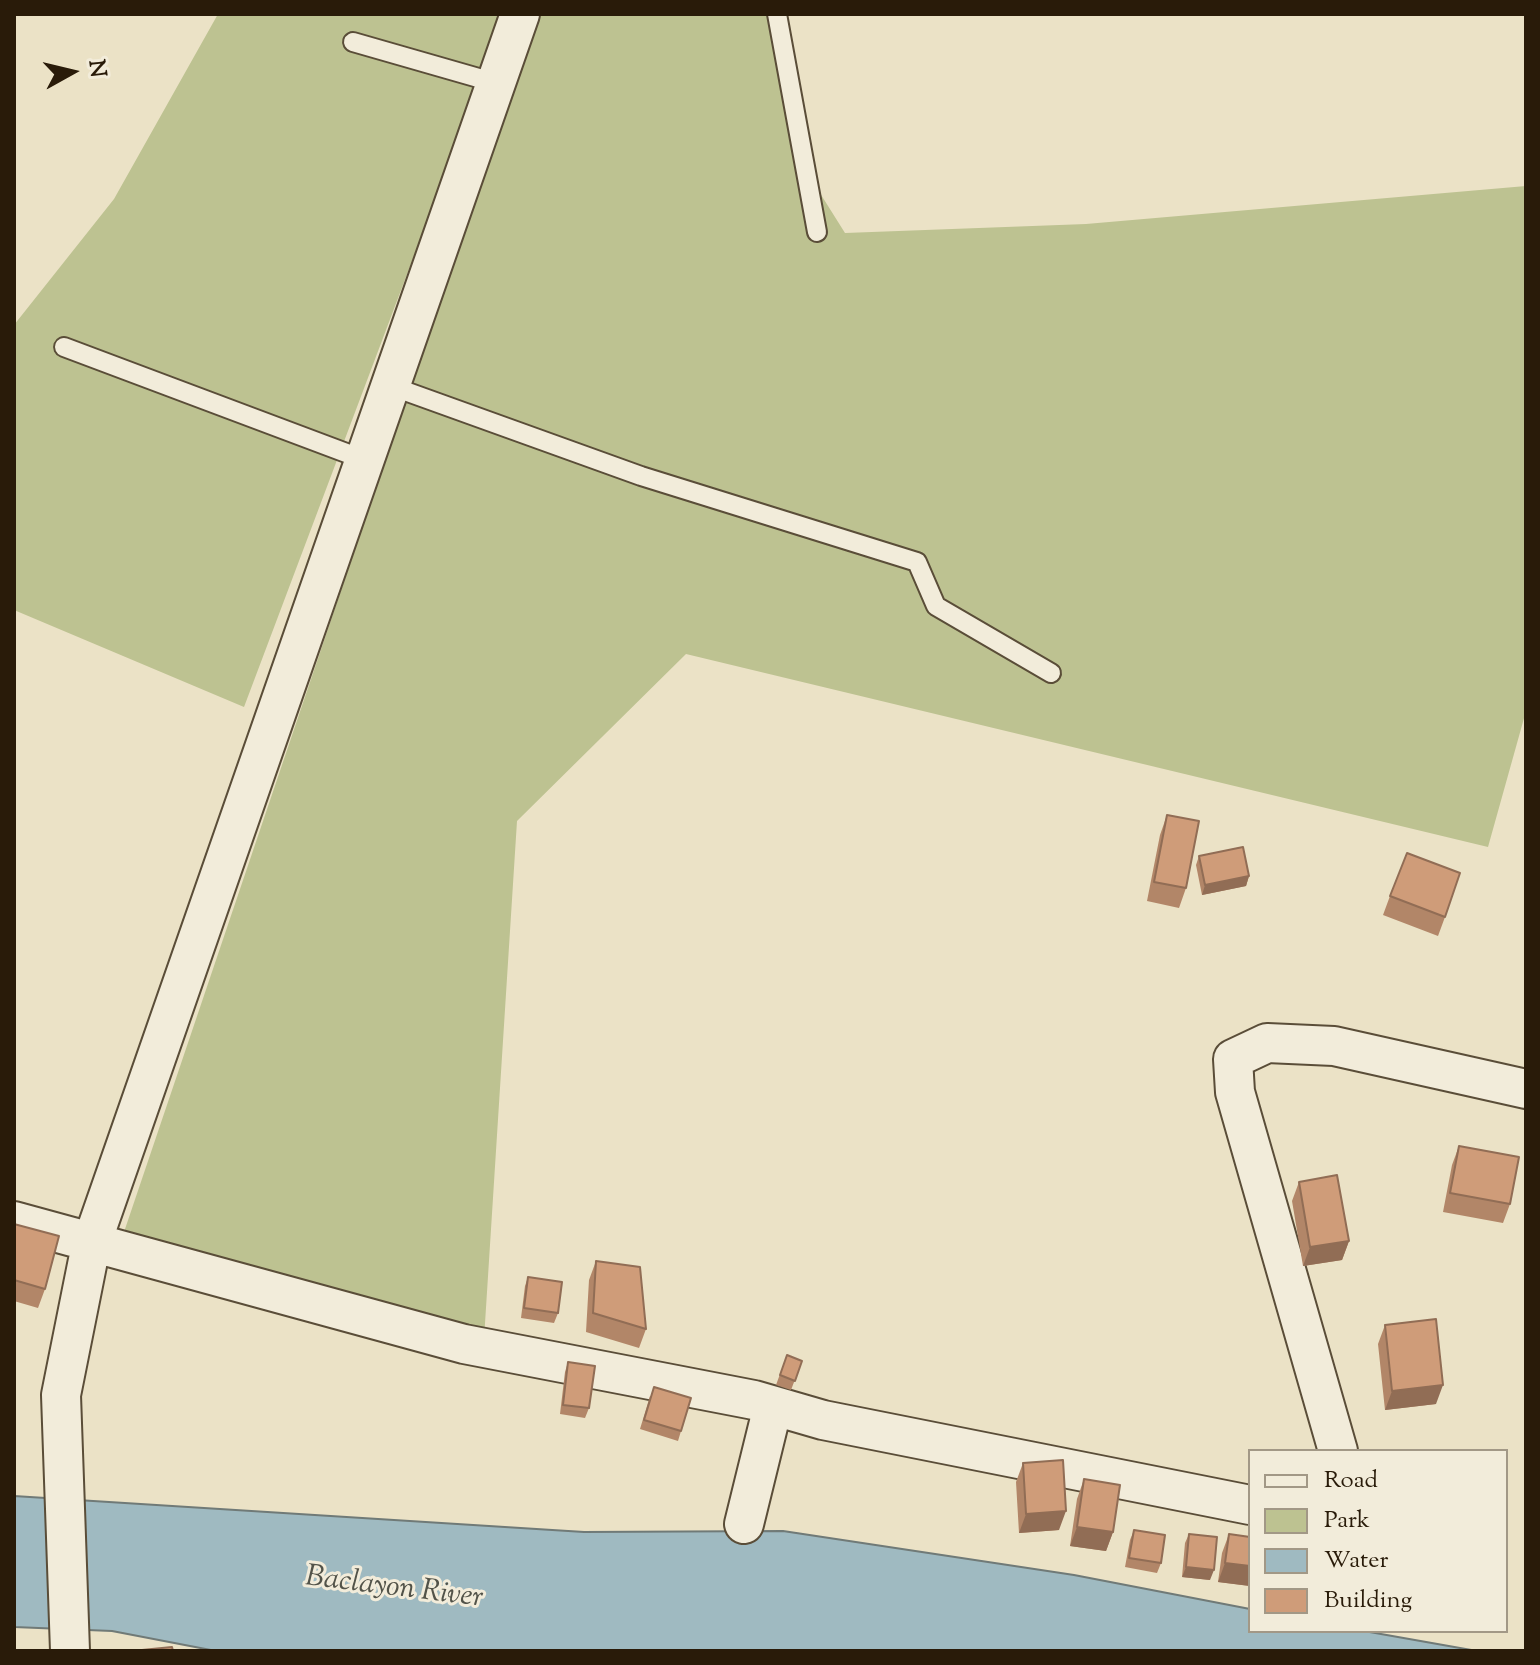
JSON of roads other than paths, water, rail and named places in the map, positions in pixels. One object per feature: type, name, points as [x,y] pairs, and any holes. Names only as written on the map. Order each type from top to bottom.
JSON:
[{"type":"street","points":[[70,1651],[61,1395],[91,1245],[520,14]]},
{"type":"street","points":[[1337,1449],[1235,1092],[1233,1059],[1267,1043],[1334,1046],[1526,1089]]},
{"type":"street","points":[[14,1221],[91,1245],[464,1344],[773,1406],[823,1420],[1248,1505]]},
{"type":"street","points":[[744,1524],[773,1406]]},
{"type":"lane","points":[[777,14],[817,232]]},
{"type":"lane","points":[[353,42],[496,83]]},
{"type":"lane","points":[[64,347],[365,460]]},
{"type":"lane","points":[[391,386],[641,476],[917,562],[936,606],[1051,673]]},
{"type":"water","name":"Baclayon River","points":[[14,1496],[584,1532],[783,1531],[1074,1575],[1248,1609],[1248,1633],[1375,1633],[1477,1651],[216,1651],[112,1631],[14,1627]]}]
